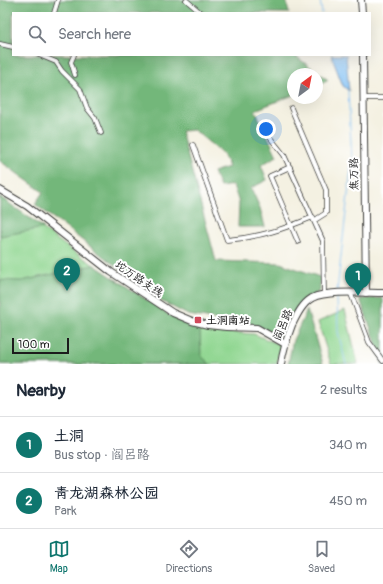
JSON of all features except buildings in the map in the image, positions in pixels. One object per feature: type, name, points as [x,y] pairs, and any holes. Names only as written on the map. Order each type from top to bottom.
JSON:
[{"type":"main road","points":[[361,0],[362,12]]},
{"type":"main road","name":"焦万路","points":[[363,56],[362,98],[366,293]]},
{"type":"main road","name":"坨万路支线","points":[[0,190],[27,206],[111,272],[172,313],[192,321],[212,325],[257,328],[285,344]]},
{"type":"main road","name":"阎吕路","points":[[281,364],[285,344],[296,316],[300,309],[312,298],[327,294],[383,293]]},
{"type":"street","points":[[54,12],[58,0]]},
{"type":"street","points":[[186,0],[200,12]]},
{"type":"street","points":[[0,44],[12,47]]},
{"type":"street","points":[[42,56],[56,62],[62,71],[80,89],[87,108],[95,118],[101,133]]},
{"type":"street","points":[[74,56],[71,62],[75,74]]},
{"type":"street","points":[[362,98],[383,98]]},
{"type":"street","points":[[193,145],[227,240],[262,235],[314,218],[326,213],[326,190],[291,108]]},
{"type":"street","points":[[268,135],[284,154],[324,241],[327,294]]},
{"type":"street","points":[[290,167],[270,176],[298,242]]},
{"type":"street","points":[[348,294],[369,342],[383,361]]},
{"type":"green space","points":[[0,0],[286,0],[289,12],[12,12],[12,56],[295,56],[312,68],[287,68],[287,97],[255,110],[277,156],[261,165],[267,180],[251,188],[260,208],[265,227],[238,227],[239,203],[233,185],[220,187],[213,172],[229,167],[223,154],[194,130],[181,131],[216,261],[280,263],[320,277],[320,291],[301,305],[297,310],[284,337],[255,326],[188,315],[161,301],[35,204],[43,192],[0,161]]},
{"type":"green space","points":[[323,76],[328,80],[323,82]]},
{"type":"green space","points":[[0,197],[70,249],[174,318],[212,331],[254,334],[280,345],[277,364],[0,364]]},
{"type":"green space","points":[[0,197],[44,228],[0,236]]},
{"type":"green space","points":[[94,265],[174,318],[200,327],[201,356],[210,364],[0,364],[0,280],[21,281]]},
{"type":"green space","points":[[383,298],[383,364],[382,364],[360,299]]},
{"type":"green space","points":[[307,310],[323,364],[288,364],[293,340]]},
{"type":"green space","points":[[345,310],[358,364],[331,364],[318,322]]},
{"type":"water","points":[[331,56],[346,56],[349,91],[343,86]]},
{"type":"waterway","points":[[320,0],[322,12]]},
{"type":"waterway","points":[[337,291],[352,160],[348,91]]},
{"type":"waterway","points":[[337,296],[338,332],[346,364]]},
{"type":"place","name":"青龙湖森林公园","points":[[67,291]]},
{"type":"place","name":"土洞","points":[[358,296]]},
{"type":"place","name":"土洞南站","points":[[198,320]]}]
